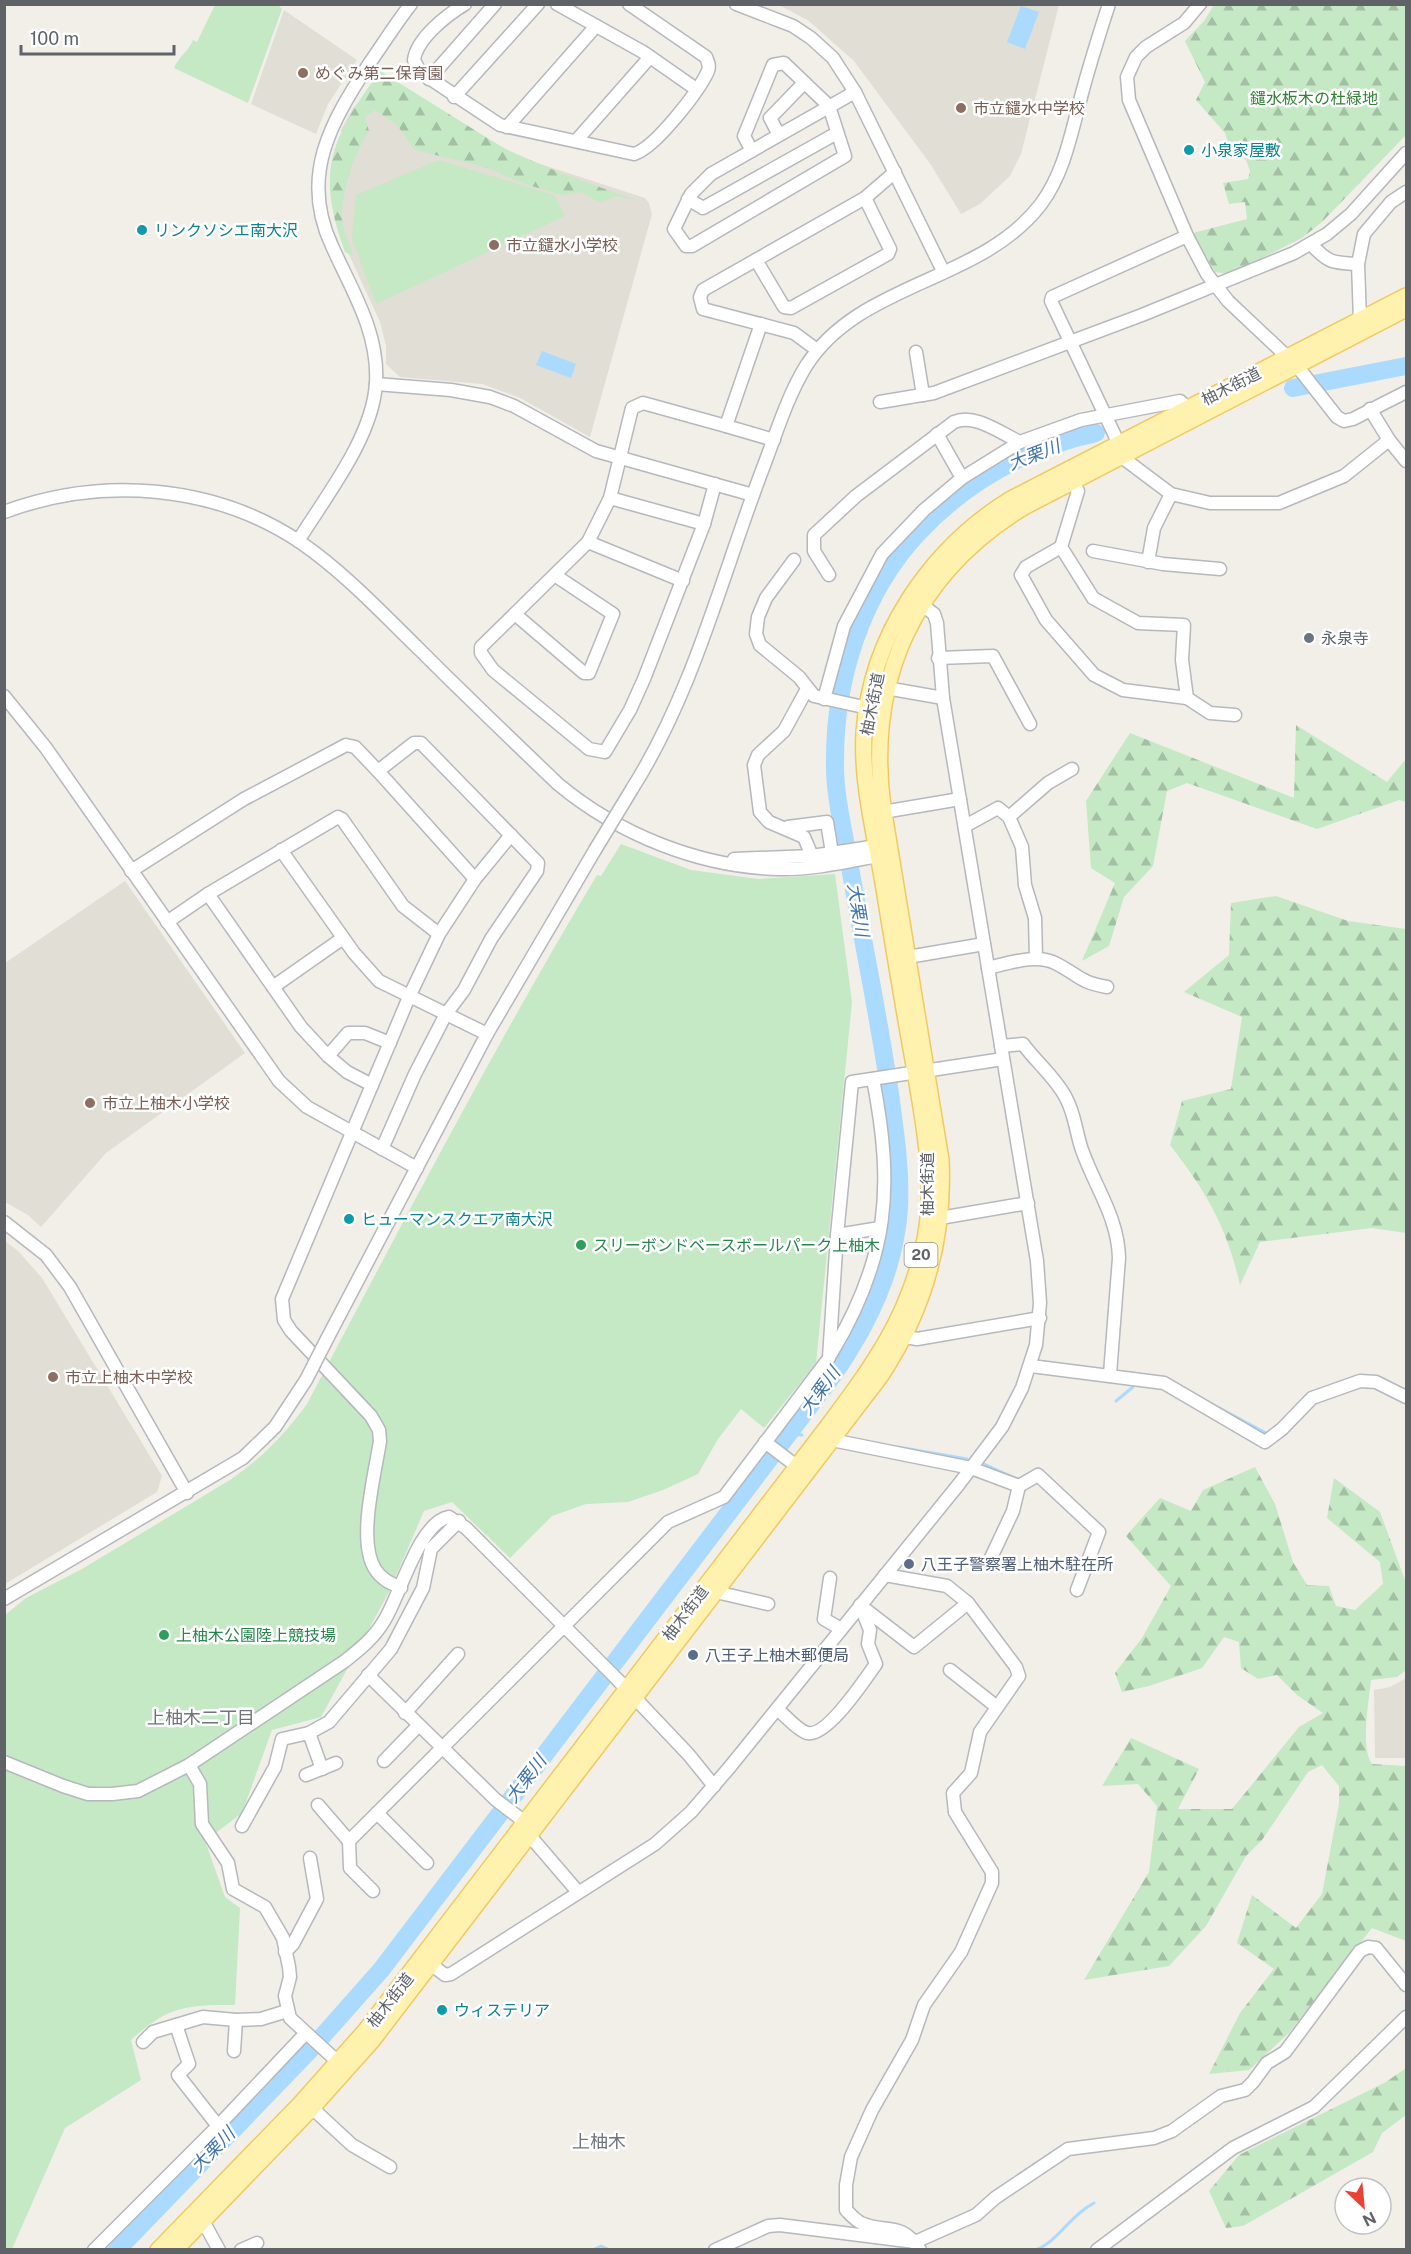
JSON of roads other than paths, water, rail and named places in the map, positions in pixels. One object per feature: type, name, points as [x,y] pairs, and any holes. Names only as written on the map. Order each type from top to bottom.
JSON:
[{"type":"main road","name":"柚木街道","points":[[175,2250],[312,2108],[372,2041],[523,1824],[887,1343],[906,1303],[920,1258],[927,1219],[929,1188],[927,1146],[908,957],[864,765],[864,733],[868,708],[889,638],[916,600],[945,551],[987,514],[1011,499],[1188,408],[1297,367],[1360,320],[1407,296]]},
{"type":"main road","name":"柚木街道","points":[[626,1689],[716,1592],[796,1466],[832,1440],[880,1377],[905,1337],[927,1284],[940,1218],[941,1160],[921,1071],[882,850],[884,812],[878,749],[886,688],[916,600],[988,531],[1024,507],[1073,481],[1119,445],[1297,367],[1407,309]]},
{"type":"main road","name":"柚木街道","points":[[159,2250],[338,2062],[427,1962]]},
{"type":"street","points":[[298,541],[360,440],[372,409],[376,384],[374,351],[369,326],[330,243],[323,221],[320,170],[333,121],[411,4]]},
{"type":"street","points":[[465,4],[446,17],[415,54],[416,67],[429,79],[454,97],[507,127],[634,154],[640,152],[690,99],[708,70],[706,57],[629,4]]},
{"type":"street","points":[[429,79],[495,4]]},
{"type":"street","points":[[454,97],[538,4]]},
{"type":"street","points":[[557,4],[650,57],[696,89]]},
{"type":"street","points":[[736,4],[782,20],[811,38],[833,58],[855,92],[943,271]]},
{"type":"street","points":[[4,1599],[243,1458],[261,1442],[286,1412],[306,1380],[487,1034],[632,789],[673,713],[795,386],[817,350],[855,316],[981,253],[1013,233],[1040,205],[1055,183],[1109,4]]},
{"type":"street","points":[[1200,4],[1184,23],[1140,51],[1130,65],[1126,83],[1131,106],[1199,261],[1234,307],[1297,367],[1337,417],[1344,421],[1353,419],[1407,392]]},
{"type":"street","points":[[507,127],[596,26]]},
{"type":"street","points":[[576,141],[650,57]]},
{"type":"street","points":[[752,151],[744,136],[756,112],[772,65],[783,63],[829,106],[845,156],[842,160],[692,246],[686,246],[674,229],[688,199],[711,174],[752,151],[829,106],[855,92]]},
{"type":"street","points":[[779,135],[770,118],[804,83]]},
{"type":"street","points":[[688,199],[703,208],[837,133]]},
{"type":"street","points":[[880,402],[923,395],[1280,260],[1311,244],[1351,214],[1407,153]]},
{"type":"street","points":[[817,350],[794,333],[703,309],[700,304],[703,290],[865,198],[895,172]]},
{"type":"street","points":[[1360,320],[1358,264],[1364,234],[1391,202],[1407,192]]},
{"type":"street","points":[[756,260],[784,307],[791,308],[888,254],[890,249],[865,198]]},
{"type":"street","points":[[1187,236],[1052,297],[1051,301],[1105,418],[1131,466],[1171,494],[1210,503],[1279,502],[1344,476],[1389,440]]},
{"type":"street","points":[[1311,244],[1332,263],[1358,264]]},
{"type":"street","points":[[726,426],[761,324]]},
{"type":"street","points":[[916,352],[923,395]]},
{"type":"street","points":[[376,384],[451,390],[490,397],[514,406],[578,443],[620,458],[753,495]]},
{"type":"street","points":[[826,700],[844,626],[882,554],[924,510],[962,478],[1020,442],[1081,420],[1105,418],[1180,401],[1188,408]]},
{"type":"street","points":[[715,484],[704,524],[683,581],[630,710],[605,752],[599,753],[577,741],[501,677],[481,653],[482,646],[556,576],[588,542],[610,498],[632,408],[643,403],[774,440]]},
{"type":"street","points":[[1370,409],[1389,440],[1407,461]]},
{"type":"street","points":[[829,575],[814,550],[814,535],[856,496],[937,434],[962,418],[973,420],[1020,442]]},
{"type":"street","points":[[937,434],[962,478]]},
{"type":"street","points":[[1073,481],[1078,491],[1061,547],[1026,567],[1022,575],[1046,620],[1094,675],[1123,690],[1187,698],[1210,713],[1235,715]]},
{"type":"street","points":[[4,512],[63,495],[139,490],[176,494],[216,504],[262,521],[298,541],[356,587],[570,794],[602,816],[640,836],[741,867],[780,869],[837,856]]},
{"type":"street","points":[[1148,562],[1154,528],[1171,494]]},
{"type":"street","points":[[610,498],[704,524]]},
{"type":"street","points":[[588,542],[683,581]]},
{"type":"street","points":[[1061,547],[1093,598],[1138,623],[1184,624],[1182,660],[1187,698]]},
{"type":"street","points":[[1093,551],[1148,562],[1220,569]]},
{"type":"street","points":[[794,561],[766,598],[758,617],[756,634],[760,645],[799,677],[807,689],[826,700],[868,708]]},
{"type":"street","points":[[516,615],[584,674],[589,672],[613,614],[556,576]]},
{"type":"street","points":[[427,1962],[445,1975],[451,1974],[662,1839],[691,1812],[777,1709],[971,1467],[1010,1414],[1031,1366],[1040,1318],[1039,1275],[943,698],[937,623],[934,614],[916,600]]},
{"type":"street","points":[[938,658],[993,656],[1030,724]]},
{"type":"street","points":[[886,688],[943,698]]},
{"type":"street","points":[[807,689],[784,731],[758,755],[754,765],[760,812],[769,822],[804,837],[812,856]]},
{"type":"street","points":[[4,696],[35,732],[279,1081],[307,1107],[417,1168]]},
{"type":"street","points":[[378,771],[414,743],[421,743],[538,863],[537,871],[491,939],[464,990],[446,1014],[415,1074],[382,1149]]},
{"type":"street","points":[[131,871],[244,799],[346,746],[355,747],[475,879]]},
{"type":"street","points":[[1009,817],[1048,783],[1072,769]]},
{"type":"street","points":[[884,812],[960,799]]},
{"type":"street","points":[[965,826],[998,808],[1009,817],[1024,856],[1025,885],[1035,918],[1036,958]]},
{"type":"street","points":[[167,922],[208,894],[338,817],[342,819],[403,906],[439,934]]},
{"type":"street","points":[[787,828],[827,822],[837,856]]},
{"type":"street","points":[[401,1588],[378,1574],[370,1560],[367,1543],[379,1430],[371,1416],[294,1336],[282,1312],[282,1299],[409,997],[439,934],[475,879],[511,835]]},
{"type":"street","points":[[281,850],[369,972],[379,981],[487,1034]]},
{"type":"street","points":[[712,859],[837,856],[882,850]]},
{"type":"street","points":[[208,894],[301,1027],[328,1056],[347,1072],[372,1085]]},
{"type":"street","points":[[273,987],[344,938]]},
{"type":"street","points":[[908,957],[984,944]]},
{"type":"street","points":[[988,968],[1036,958],[1057,963],[1086,983],[1107,987]]},
{"type":"street","points":[[328,1056],[348,1033],[364,1033],[390,1043]]},
{"type":"street","points":[[829,1358],[837,1235],[852,1082],[921,1071],[1002,1053],[1023,1044],[1061,1089],[1072,1114],[1083,1151],[1108,1205],[1118,1244],[1119,1258],[1110,1374]]},
{"type":"street","points":[[349,1841],[668,1522],[724,1497],[829,1358],[864,1292],[872,1268],[880,1228],[885,1184],[885,1151],[875,1079]]},
{"type":"street","points":[[940,1218],[1028,1203]]},
{"type":"street","points":[[4,1222],[46,1255],[70,1287],[187,1493]]},
{"type":"street","points":[[837,1235],[880,1228]]},
{"type":"street","points":[[905,1337],[917,1339],[1040,1318]]},
{"type":"street","points":[[1031,1366],[1110,1374],[1164,1383],[1265,1442],[1282,1429],[1312,1398],[1360,1381],[1376,1382],[1407,1397]]},
{"type":"street","points":[[832,1440],[971,1467],[1019,1486]]},
{"type":"street","points":[[766,1442],[796,1466]]},
{"type":"street","points":[[989,1562],[1013,1511],[1019,1486],[1038,1475],[1099,1532],[1077,1590]]},
{"type":"street","points":[[4,1762],[63,1786],[100,1795],[138,1791],[189,1765],[360,1649],[378,1632],[424,1537],[444,1518],[459,1521],[602,1664],[689,1755],[714,1786]]},
{"type":"street","points":[[242,1826],[275,1767],[282,1738],[309,1733],[329,1722],[391,1648],[415,1607],[423,1588],[431,1549],[459,1521]]},
{"type":"street","points":[[885,1575],[947,1586],[968,1603],[1016,1667],[1020,1676],[980,1732],[971,1773],[953,1794],[952,1803],[955,1812],[992,1872],[992,1883],[961,1952],[924,2005],[912,2040],[872,2110],[851,2157],[846,2185],[846,2210],[861,2223],[887,2227],[908,2234],[917,2246]]},
{"type":"street","points":[[830,1578],[824,1619],[841,1629]]},
{"type":"street","points":[[716,1592],[768,1604]]},
{"type":"street","points":[[860,1605],[914,1647],[968,1603]]},
{"type":"street","points":[[777,1709],[810,1734],[817,1732],[838,1714],[876,1664],[868,1644],[870,1630],[860,1605]]},
{"type":"street","points":[[405,1713],[458,1654]]},
{"type":"street","points":[[950,1670],[997,1707]]},
{"type":"street","points":[[368,1675],[418,1726],[523,1824],[578,1892]]},
{"type":"street","points":[[384,1761],[418,1726]]},
{"type":"street","points":[[309,1733],[322,1769]]},
{"type":"street","points":[[306,1775],[336,1763]]},
{"type":"street","points":[[189,1765],[200,1784],[202,1824],[228,1863],[233,1889],[266,1907],[282,1938],[290,1977],[285,1996],[290,2018],[338,2062]]},
{"type":"street","points":[[318,1805],[349,1841],[350,1868],[373,1891]]},
{"type":"street","points":[[377,1813],[427,1863]]},
{"type":"street","points":[[285,1952],[293,1944],[317,1899],[310,1858]]},
{"type":"street","points":[[715,2250],[768,2226],[780,2225],[917,2246],[976,2215],[994,2198],[1068,2149],[1154,2138],[1172,2131],[1221,2096],[1245,2090],[1267,2063],[1285,2052],[1360,1951],[1368,1947],[1377,1948],[1407,1985]]},
{"type":"street","points":[[143,2042],[153,2032],[210,2016],[236,2020],[261,2019],[287,2011]]},
{"type":"street","points":[[1097,2250],[1233,2148],[1314,2107],[1407,2017]]},
{"type":"street","points":[[234,2051],[236,2020]]},
{"type":"street","points":[[176,2025],[189,2064],[178,2075],[218,2126]]},
{"type":"street","points":[[94,2250],[307,2035]]},
{"type":"street","points":[[312,2108],[352,2145],[390,2167]]},
{"type":"street","points":[[203,2221],[219,2250]]},
{"type":"street","points":[[242,2250],[257,2243]]},
{"type":"water","points":[[1021,6],[1039,12],[1025,49],[1007,42]]},
{"type":"water","points":[[542,351],[576,364],[571,378],[536,365]]},
{"type":"waterway","name":"大栗川","points":[[1293,388],[1406,366]]},
{"type":"waterway","name":"大栗川","points":[[117,2250],[311,2049],[381,1970],[834,1374],[858,1336],[878,1296],[892,1253],[899,1208],[899,1179],[886,1066],[836,786],[836,728],[846,668],[855,638],[881,582],[898,557],[937,514],[978,482],[1000,469],[1046,448],[1096,433]]},
{"type":"waterway","points":[[1116,1401],[1133,1387]]},
{"type":"waterway","points":[[1210,1403],[1266,1433]]},
{"type":"waterway","points":[[787,1434],[802,1435]]},
{"type":"waterway","points":[[898,1447],[967,1459]]},
{"type":"waterway","points":[[984,1464],[1019,1480]]},
{"type":"waterway","points":[[1035,2250],[1050,2241],[1085,2208],[1094,2203]]},
{"type":"waterway","points":[[593,2250],[601,2246],[610,2250]]},
{"type":"place","name":"めぐみ第二保育園","points":[[303,73]]},
{"type":"place","name":"市立鑓水中学校","points":[[961,108]]},
{"type":"place","name":"小泉家屋敷","points":[[1189,150]]},
{"type":"place","name":"リンクソシエ南大沢","points":[[142,230]]},
{"type":"place","name":"市立鑓水小学校","points":[[494,245]]},
{"type":"place","name":"永泉寺","points":[[1309,638]]},
{"type":"place","name":"市立上柚木小学校","points":[[90,1103]]},
{"type":"place","name":"ヒューマンスクエア南大沢","points":[[349,1219]]},
{"type":"place","name":"スリーボンドベースボールパーク上柚木","points":[[581,1245]]},
{"type":"place","name":"市立上柚木中学校","points":[[53,1377]]},
{"type":"place","name":"八王子警察署上柚木駐在所","points":[[909,1564]]},
{"type":"place","name":"上柚木公園陸上競技場","points":[[164,1635]]},
{"type":"place","name":"八王子上柚木郵便局","points":[[693,1655]]},
{"type":"place","name":"ウィステリア","points":[[442,2010]]},
{"type":"district","name":"上柚木二丁目","points":[[201,1718]]},
{"type":"district","name":"上柚木","points":[[599,2142]]},
{"type":"park label","name":"鑓水板木の杜緑地","points":[[1314,98]]}]
